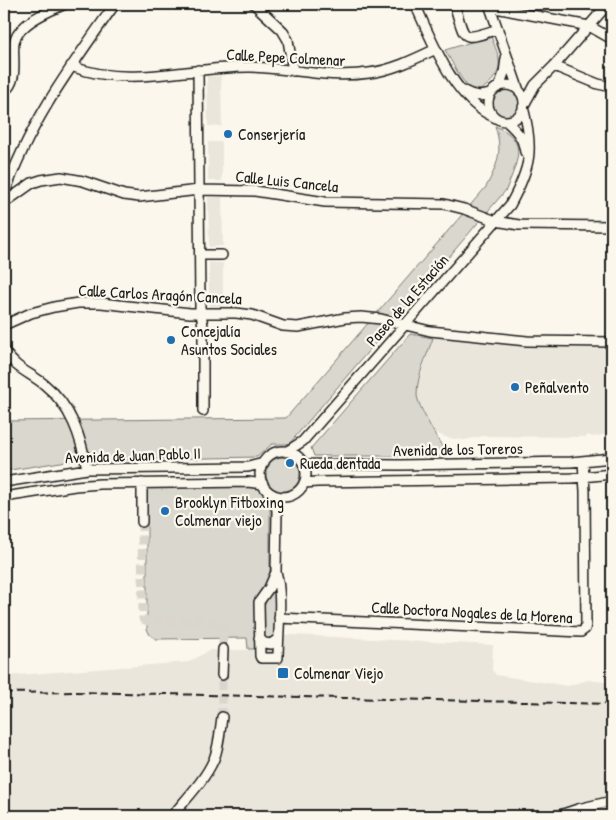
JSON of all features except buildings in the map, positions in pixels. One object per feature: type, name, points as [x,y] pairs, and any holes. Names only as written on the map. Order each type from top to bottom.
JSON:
[{"type":"street","points":[[4,91],[9,86],[15,66],[14,42],[23,27],[55,6],[65,4]]},
{"type":"street","points":[[4,196],[31,131],[47,102],[115,4]]},
{"type":"street","points":[[254,4],[273,20],[288,40],[293,71]]},
{"type":"street","points":[[414,4],[436,49],[469,100],[485,113],[506,121],[517,118],[535,85],[608,4]]},
{"type":"street","points":[[454,4],[464,34],[468,38],[498,30]]},
{"type":"street","points":[[523,106],[524,100],[506,54],[492,5],[589,26],[612,39]]},
{"type":"street","name":"Calle Pepe Colmenar","points":[[71,66],[87,72],[121,77],[251,67],[339,75],[371,73],[408,62],[436,49]]},
{"type":"street","points":[[462,90],[472,96],[490,94],[498,87],[504,74],[506,54]]},
{"type":"street","points":[[554,66],[598,84],[612,87]]},
{"type":"street","points":[[198,70],[201,313],[203,326],[202,411]]},
{"type":"street","points":[[498,87],[507,85],[519,91],[535,85]]},
{"type":"street","points":[[490,94],[488,109],[494,117]]},
{"type":"street","name":"Paseo de la Estación","points":[[286,452],[303,441],[510,205],[520,187],[530,153],[529,129],[523,106]]},
{"type":"street","name":"Paseo de la Estación","points":[[506,121],[517,130],[523,140],[525,172]]},
{"type":"street","name":"Calle Luis Cancela","points":[[4,203],[18,192],[41,180],[61,177],[83,180],[139,197],[199,190],[255,191],[325,202],[444,204],[496,221],[520,225],[612,226]]},
{"type":"street","points":[[7,186],[12,191],[18,192]]},
{"type":"street","points":[[200,255],[222,255]]},
{"type":"street","name":"Calle Carlos Aragón Cancela","points":[[4,325],[31,313],[78,303],[101,303],[201,313],[236,312],[252,315],[284,326],[298,327],[345,318],[361,317],[381,319],[430,331],[527,341],[612,342]]},
{"type":"street","points":[[4,351],[21,370],[44,384],[61,400],[82,440],[87,469]]},
{"type":"street","points":[[302,462],[286,452],[273,454],[264,463],[261,471],[265,488],[274,495],[284,497],[294,494],[304,483],[306,472],[302,462],[303,441]]},
{"type":"street","name":"Avenida de los Toreros","points":[[302,462],[399,465],[583,462],[612,458]]},
{"type":"street","name":"Calle Doctora Nogales de la Morena","points":[[279,618],[581,632],[585,629],[586,624],[585,478],[583,462]]},
{"type":"street","name":"Avenida de Juan Pablo II","points":[[4,482],[87,469],[248,467],[264,463]]},
{"type":"street","name":"Avenida de los Toreros","points":[[304,483],[585,478],[612,474]]},
{"type":"street","name":"Avenida de Juan Pablo II","points":[[4,497],[75,486],[142,483],[248,482],[263,484]]},
{"type":"street","points":[[142,483],[142,522]]},
{"type":"street","points":[[274,495],[277,511],[278,658],[261,658],[259,602],[262,595],[269,588],[276,572]]},
{"type":"street","points":[[277,511],[284,497]]},
{"type":"street","points":[[259,638],[264,643],[271,644],[278,639]]},
{"type":"street","points":[[222,675],[223,649]]},
{"type":"street","points":[[172,816],[214,759],[222,717]]},
{"type":"street","points":[[557,816],[612,801]]},
{"type":"street","points":[[591,816],[612,811]]},
{"type":"shaded area","points":[[491,36],[498,57],[499,69],[492,81],[485,87],[473,90],[460,77],[445,50]]},
{"type":"shaded area","points":[[207,76],[221,76],[222,126],[208,126]]},
{"type":"shaded area","points":[[506,89],[516,93],[520,103],[516,113],[506,117],[496,113],[492,103],[496,93]]},
{"type":"shaded area","points":[[495,126],[513,138],[517,145],[517,161],[506,190],[289,444],[272,444],[257,457],[67,461],[4,471],[4,421],[286,418],[486,187],[498,157],[499,143]]},
{"type":"shaded area","points":[[208,142],[222,142],[222,181],[208,181]]},
{"type":"shaded area","points":[[208,197],[222,197],[223,246],[209,247]]},
{"type":"shaded area","points":[[209,262],[223,263],[223,306],[209,306]]},
{"type":"shaded area","points":[[410,334],[433,338],[420,373],[417,394],[425,415],[448,456],[314,456],[311,448]]},
{"type":"shaded area","name":"Peñalvento","points":[[434,337],[550,348],[612,348],[612,433],[593,437],[588,435],[586,437],[483,436],[465,440],[448,438],[433,432],[416,396],[419,379]]},
{"type":"shaded area","points":[[283,457],[290,458],[295,462],[299,467],[299,481],[295,486],[290,490],[283,491],[276,490],[271,486],[267,481],[266,474],[267,467],[271,462],[276,458]]},
{"type":"shaded area","points":[[198,485],[258,486],[270,497],[270,580],[259,594],[256,602],[256,649],[248,649],[247,638],[156,639],[150,635],[147,629],[147,488]]},
{"type":"shaded area","points":[[276,580],[275,655],[267,655],[262,650],[263,614],[264,606]]},
{"type":"shaded area","points":[[273,634],[493,645],[492,670],[496,675],[568,686],[588,680],[612,683],[612,816],[4,816],[4,676],[189,662],[210,650],[272,650]]},
{"type":"tunnel","points":[[142,522],[143,619],[148,621],[219,621],[223,627],[223,649]]},
{"type":"tunnel","points":[[222,675],[222,717]]},
{"type":"railway","points":[[4,693],[75,692],[612,704]]},
{"type":"place","name":"Conserjería","points":[[228,134]]},
{"type":"place","name":"Concejalía Asuntos Sociales","points":[[171,340]]},
{"type":"place","name":"Peñalvento","points":[[515,387]]},
{"type":"place","name":"Rueda dentada","points":[[290,463]]},
{"type":"place","name":"Brooklyn Fitboxing Colmenar viejo","points":[[165,511]]},
{"type":"place","name":"Colmenar Viejo","points":[[283,673]]}]
